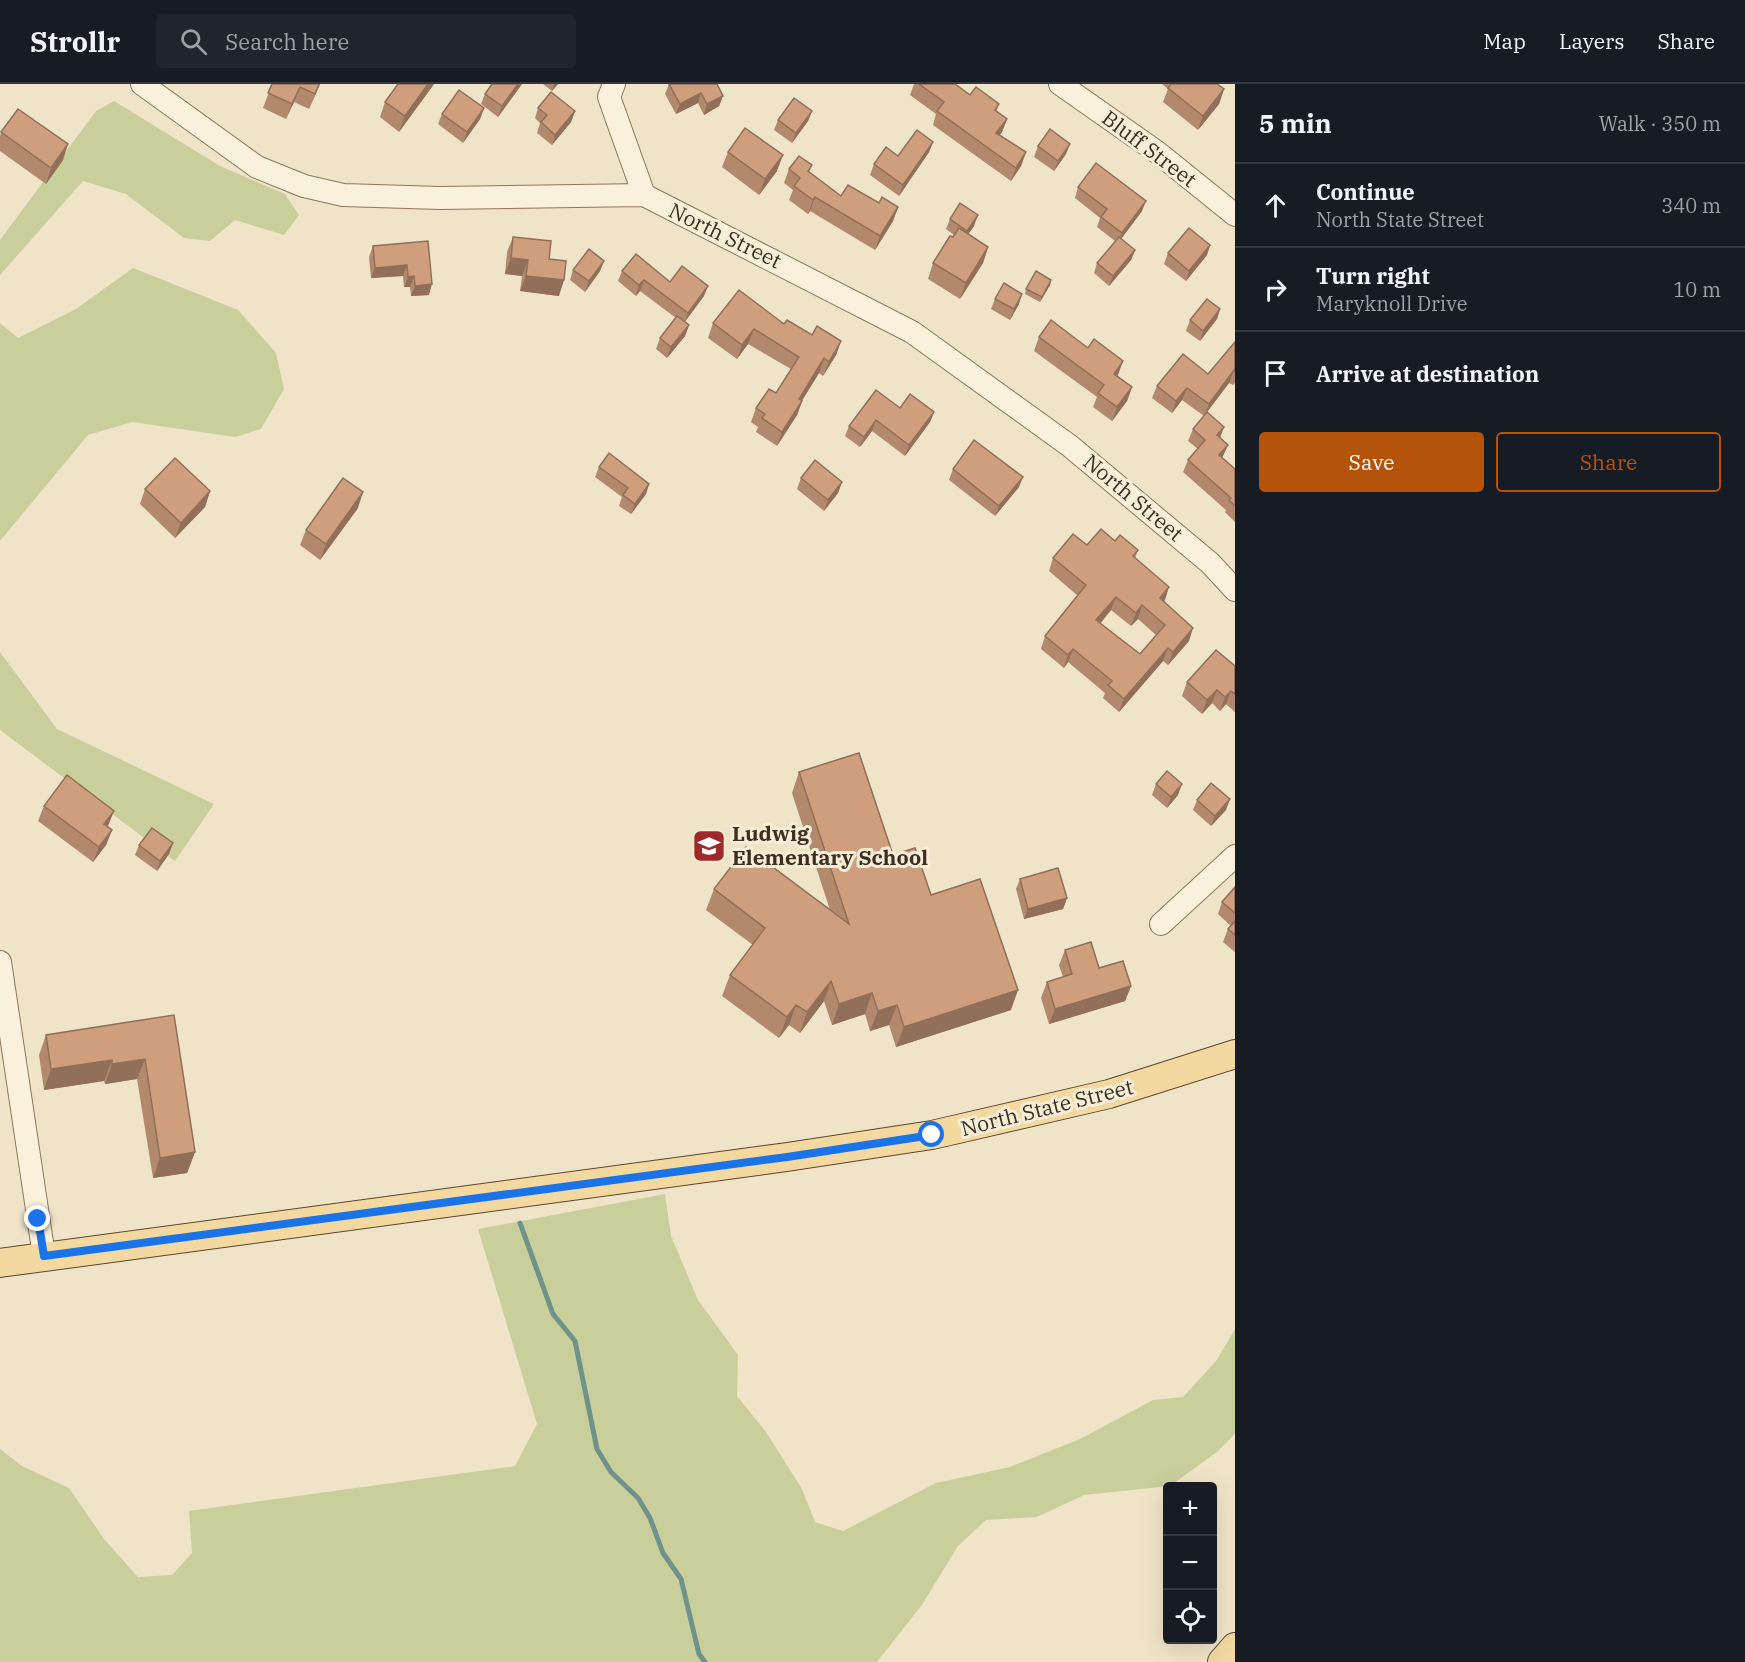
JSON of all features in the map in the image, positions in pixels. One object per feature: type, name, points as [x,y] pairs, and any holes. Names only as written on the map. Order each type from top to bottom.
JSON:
[{"type":"main road","name":"North State Street","points":[[0,1263],[787,1157],[942,1133],[1109,1094],[1235,1054]]},
{"type":"main road","points":[[1222,1662],[1235,1647]]},
{"type":"street","name":"North Street","points":[[142,84],[257,167],[304,186],[343,195],[440,198],[644,195],[912,332],[1070,446],[1210,563],[1235,590]]},
{"type":"street","points":[[614,84],[609,97],[644,195]]},
{"type":"street","name":"Bluff Street","points":[[1060,84],[1157,152],[1235,215]]},
{"type":"street","points":[[1161,924],[1235,856]]},
{"type":"street","points":[[0,962],[44,1256]]},
{"type":"green space","points":[[114,101],[220,166],[285,194],[299,215],[284,235],[235,220],[210,241],[184,238],[126,194],[83,181],[0,275],[0,240],[96,111]]},
{"type":"green space","points":[[133,268],[238,310],[276,353],[284,389],[261,429],[235,437],[132,422],[88,435],[0,541],[0,323],[18,338],[76,309]]},
{"type":"green space","points":[[0,652],[57,729],[214,804],[175,861],[0,730]]},
{"type":"green space","points":[[665,1194],[671,1236],[698,1300],[738,1355],[737,1396],[766,1432],[802,1489],[815,1522],[843,1531],[936,1483],[1010,1467],[1080,1439],[1153,1400],[1183,1397],[1216,1361],[1235,1329],[1235,1434],[1217,1452],[1176,1482],[1163,1482],[1163,1487],[1084,1495],[1037,1517],[986,1520],[958,1546],[922,1605],[877,1662],[0,1662],[0,1449],[22,1466],[69,1488],[104,1539],[138,1577],[172,1575],[192,1553],[189,1511],[515,1466],[537,1424],[478,1229]]},
{"type":"building","points":[[272,84],[319,84],[315,94],[300,87],[292,104],[268,93]]},
{"type":"building","points":[[398,84],[428,84],[405,116],[385,102]]},
{"type":"building","points":[[492,84],[518,84],[502,106],[485,94]]},
{"type":"building","points":[[669,84],[717,84],[723,96],[707,104],[701,93],[680,104]]},
{"type":"building","points":[[919,84],[955,84],[970,95],[976,87],[999,104],[995,110],[1007,119],[996,133],[1026,152],[1016,168],[937,111],[944,102]]},
{"type":"building","points":[[1171,84],[1217,84],[1224,89],[1203,116],[1168,88]]},
{"type":"building","points":[[459,90],[484,108],[467,132],[442,114]]},
{"type":"building","points":[[551,92],[575,111],[555,135],[541,122],[547,115],[538,108]]},
{"type":"building","points":[[794,98],[812,111],[796,133],[778,120]]},
{"type":"building","points":[[18,109],[68,144],[51,168],[1,132]]},
{"type":"building","points":[[745,128],[783,155],[765,179],[728,152]]},
{"type":"building","points":[[1050,129],[1070,144],[1058,161],[1038,146]]},
{"type":"building","points":[[917,130],[933,142],[903,185],[874,164],[886,147],[898,156]]},
{"type":"building","points":[[799,156],[812,165],[808,171],[841,196],[848,185],[879,203],[882,197],[898,207],[880,236],[815,197],[813,200],[794,186],[800,178],[789,169]]},
{"type":"building","points":[[1096,163],[1146,201],[1122,233],[1101,217],[1107,209],[1078,187]]},
{"type":"building","points":[[960,203],[978,215],[967,231],[950,219]]},
{"type":"building","points":[[959,228],[988,247],[966,283],[933,263],[950,236],[953,237]]},
{"type":"building","points":[[1189,228],[1210,245],[1189,271],[1168,253]]},
{"type":"building","points":[[513,237],[551,241],[549,259],[566,261],[564,280],[526,276],[528,260],[511,258]]},
{"type":"building","points":[[1119,237],[1135,250],[1113,276],[1097,263]]},
{"type":"building","points":[[428,241],[432,284],[415,286],[414,276],[408,277],[407,265],[375,268],[373,246]]},
{"type":"building","points":[[589,249],[604,261],[589,281],[573,270]]},
{"type":"building","points":[[636,254],[670,282],[682,266],[708,286],[688,313],[644,280],[639,285],[622,271]]},
{"type":"building","points":[[1036,271],[1051,280],[1042,297],[1026,289]]},
{"type":"building","points":[[1004,283],[1022,294],[1014,309],[995,299]]},
{"type":"building","points":[[739,290],[784,324],[787,320],[812,335],[817,326],[841,341],[829,362],[824,358],[799,399],[802,401],[782,432],[762,418],[765,414],[756,408],[769,389],[776,393],[799,357],[754,329],[742,345],[713,323]]},
{"type":"building","points":[[1207,299],[1220,309],[1203,331],[1190,320]]},
{"type":"building","points":[[677,316],[689,325],[671,347],[660,338]]},
{"type":"building","points":[[1051,320],[1088,348],[1094,339],[1123,361],[1114,374],[1132,387],[1117,407],[1098,393],[1104,385],[1039,337]]},
{"type":"building","points":[[1235,342],[1235,372],[1234,370],[1209,404],[1187,388],[1176,401],[1157,386],[1183,354],[1208,374]]},
{"type":"building","points":[[876,390],[900,408],[910,394],[934,412],[909,445],[876,420],[864,437],[849,426]]},
{"type":"building","points":[[1207,412],[1224,427],[1217,435],[1228,445],[1219,455],[1235,469],[1235,506],[1229,500],[1231,498],[1188,460],[1205,440],[1193,429]]},
{"type":"building","points":[[974,440],[1023,477],[999,506],[953,469]]},
{"type":"building","points":[[609,453],[649,484],[635,504],[623,495],[628,488],[599,467]]},
{"type":"building","points":[[175,458],[210,491],[181,523],[145,489]]},
{"type":"building","points":[[815,460],[842,482],[828,500],[801,478]]},
{"type":"building","points":[[343,478],[363,492],[326,544],[306,530]]},
{"type":"building","points":[[1101,529],[1115,541],[1120,535],[1138,550],[1133,556],[1169,587],[1160,598],[1193,628],[1173,652],[1168,648],[1124,699],[1108,685],[1112,681],[1073,649],[1068,655],[1045,636],[1086,585],[1053,558],[1073,534],[1087,545]],"holes":[[[1116,597],[1136,613],[1142,605],[1165,625],[1140,654],[1096,620]]]},
{"type":"building","points":[[1216,650],[1235,666],[1235,694],[1231,691],[1225,697],[1217,690],[1207,700],[1187,682]]},
{"type":"building","points":[[859,753],[893,855],[915,848],[931,895],[980,879],[1018,990],[904,1027],[897,1005],[878,1011],[872,993],[839,1004],[831,981],[807,1012],[796,1005],[787,1017],[730,975],[765,928],[714,889],[746,847],[849,924],[799,772]]},
{"type":"building","points":[[1167,771],[1182,784],[1171,797],[1156,784]]},
{"type":"building","points":[[67,775],[114,811],[104,824],[112,830],[99,847],[44,806]]},
{"type":"building","points":[[1211,783],[1230,799],[1215,816],[1197,800]]},
{"type":"building","points":[[152,828],[173,843],[160,861],[139,845]]},
{"type":"building","points":[[1058,868],[1067,898],[1028,909],[1020,879]]},
{"type":"building","points":[[1235,887],[1235,913],[1222,902]]},
{"type":"building","points":[[1235,921],[1235,935],[1228,929]]},
{"type":"building","points":[[1091,942],[1099,968],[1123,961],[1131,986],[1055,1009],[1047,982],[1072,974],[1065,950]]},
{"type":"building","points":[[174,1015],[195,1152],[160,1158],[145,1059],[112,1064],[112,1060],[51,1069],[46,1035]]},
{"type":"waterway","points":[[520,1223],[553,1314],[575,1341],[597,1449],[611,1472],[638,1498],[650,1518],[663,1553],[681,1579],[699,1654],[705,1662]]},
{"type":"place","name":"Ludwig Elementary School","points":[[709,846]]},
{"type":"route","points":[[38,1219],[44,1256],[787,1157],[932,1135]]}]
